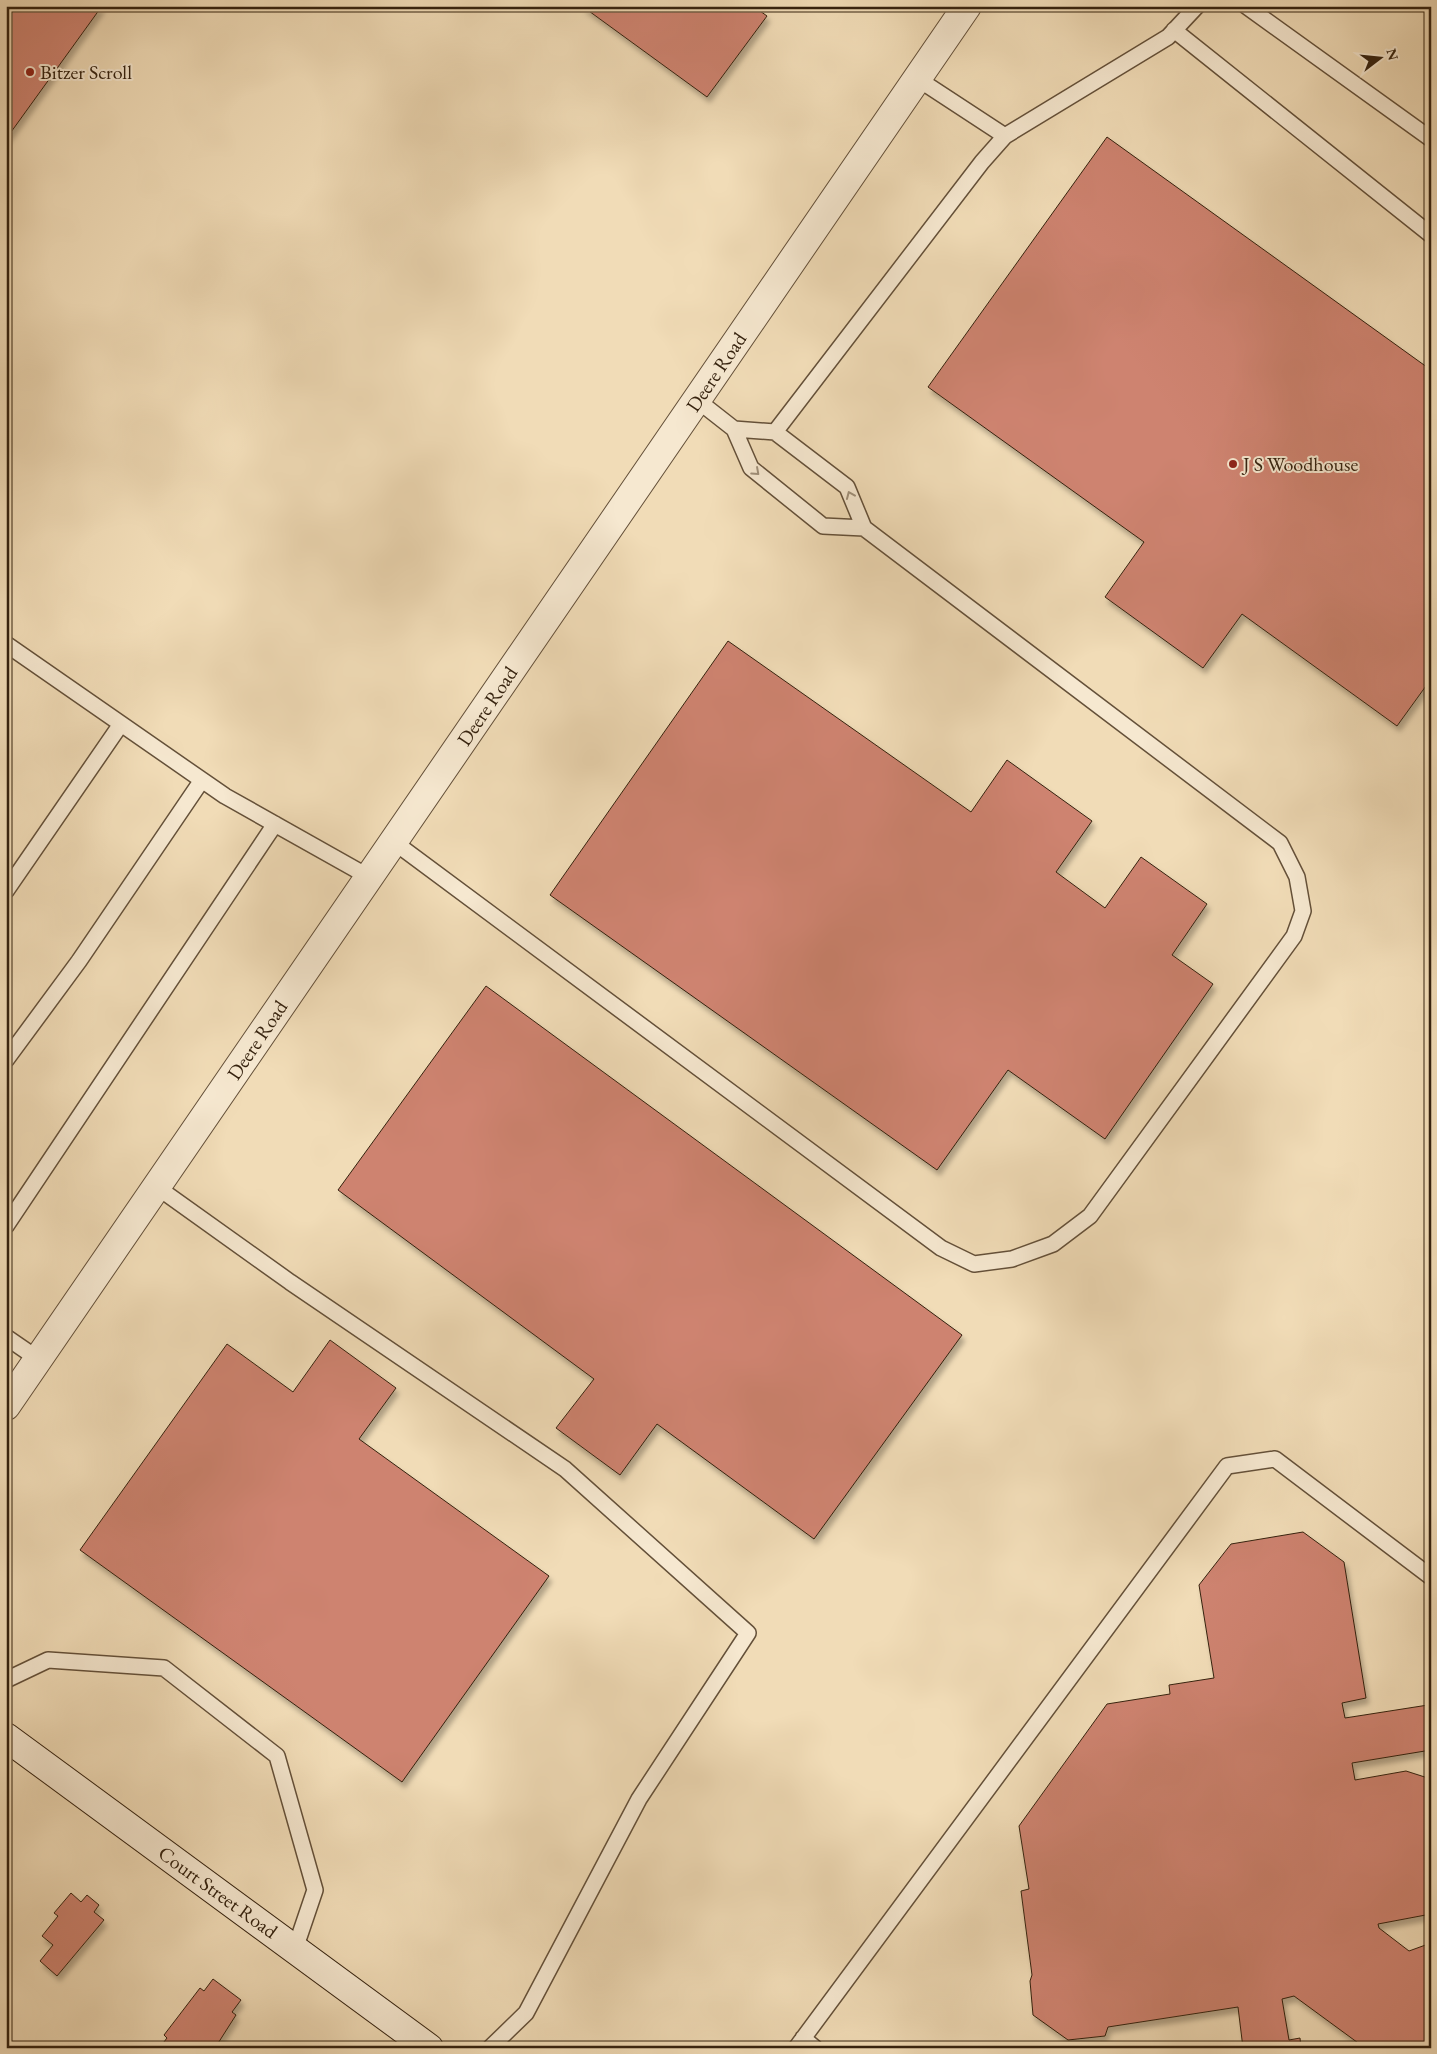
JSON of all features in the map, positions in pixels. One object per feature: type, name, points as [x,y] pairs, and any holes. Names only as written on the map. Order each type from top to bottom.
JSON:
[{"type":"street","name":"Deere Road","points":[[6,1406],[967,6]]},
{"type":"street","name":"Court Street Road","points":[[6,1737],[429,2048]]},
{"type":"lane","points":[[775,432],[1004,136],[1168,37],[1196,6]]},
{"type":"lane","points":[[1246,6],[1431,140]]},
{"type":"lane","points":[[1174,30],[1431,235]]},
{"type":"lane","points":[[918,79],[1004,136]]},
{"type":"lane","points":[[697,400],[734,429],[751,468],[823,526],[864,528]]},
{"type":"lane","points":[[394,842],[941,1248],[974,1264],[1012,1259],[1053,1244],[1090,1216],[1294,936],[1303,911],[1297,877],[1280,843],[864,528],[846,487],[775,432],[734,429]]},
{"type":"lane","points":[[6,644],[224,796],[369,877]]},
{"type":"lane","points":[[6,891],[121,724]]},
{"type":"lane","points":[[6,1060],[79,961],[202,780]]},
{"type":"lane","points":[[6,1226],[275,824]]},
{"type":"lane","points":[[157,1187],[290,1282],[565,1470],[748,1633],[639,1799],[526,2013],[490,2048]]},
{"type":"lane","points":[[6,1337],[38,1359]]},
{"type":"lane","points":[[815,2048],[799,2043],[1227,1466],[1275,1459],[1431,1577]]},
{"type":"lane","points":[[6,1680],[48,1660],[164,1668],[277,1756],[315,1890],[295,1950]]},
{"type":"building","name":"Bitzer Scroll","points":[[6,6],[102,6],[6,139]]},
{"type":"building","points":[[582,6],[753,6],[767,16],[707,97]]},
{"type":"building","name":"J S Woodhouse","points":[[1107,137],[1431,370],[1431,679],[1397,726],[1242,614],[1203,668],[1105,597],[1144,542],[928,387]]},
{"type":"building","points":[[728,641],[971,812],[1007,760],[1092,821],[1056,872],[1105,908],[1141,857],[1207,904],[1172,955],[1213,984],[1105,1139],[1008,1070],[937,1170],[550,895]]},
{"type":"building","points":[[486,986],[962,1335],[814,1539],[657,1424],[620,1475],[556,1428],[594,1379],[338,1190]]},
{"type":"building","points":[[330,1340],[396,1388],[359,1439],[549,1576],[402,1782],[80,1550],[227,1344],[293,1392]]},
{"type":"building","points":[[1303,1532],[1344,1562],[1366,1698],[1342,1703],[1345,1718],[1428,1705],[1427,1695],[1431,1694],[1431,1750],[1352,1763],[1355,1780],[1406,1771],[1431,1779],[1431,1914],[1378,1924],[1379,1928],[1409,1951],[1431,1943],[1431,2048],[1365,2048],[1294,1996],[1282,1999],[1289,2040],[1300,2038],[1301,2048],[1243,2048],[1238,2007],[1108,2027],[1105,2036],[1068,2040],[1033,2015],[1030,1981],[1032,1975],[1021,1891],[1029,1889],[1019,1826],[1107,1704],[1170,1694],[1169,1685],[1214,1678],[1199,1585],[1231,1544]]},
{"type":"building","points":[[71,1893],[81,1902],[87,1895],[99,1905],[94,1912],[104,1920],[57,1976],[40,1961],[53,1945],[42,1936],[58,1916],[54,1913]]},
{"type":"building","points":[[213,1979],[241,2000],[232,2012],[236,2015],[215,2048],[160,2047],[167,2038],[164,2035],[200,1988],[204,1991]]},
{"type":"place","name":"Bitzer Scroll","points":[[30,72]]},
{"type":"place","name":"J S Woodhouse","points":[[1233,464]]}]
